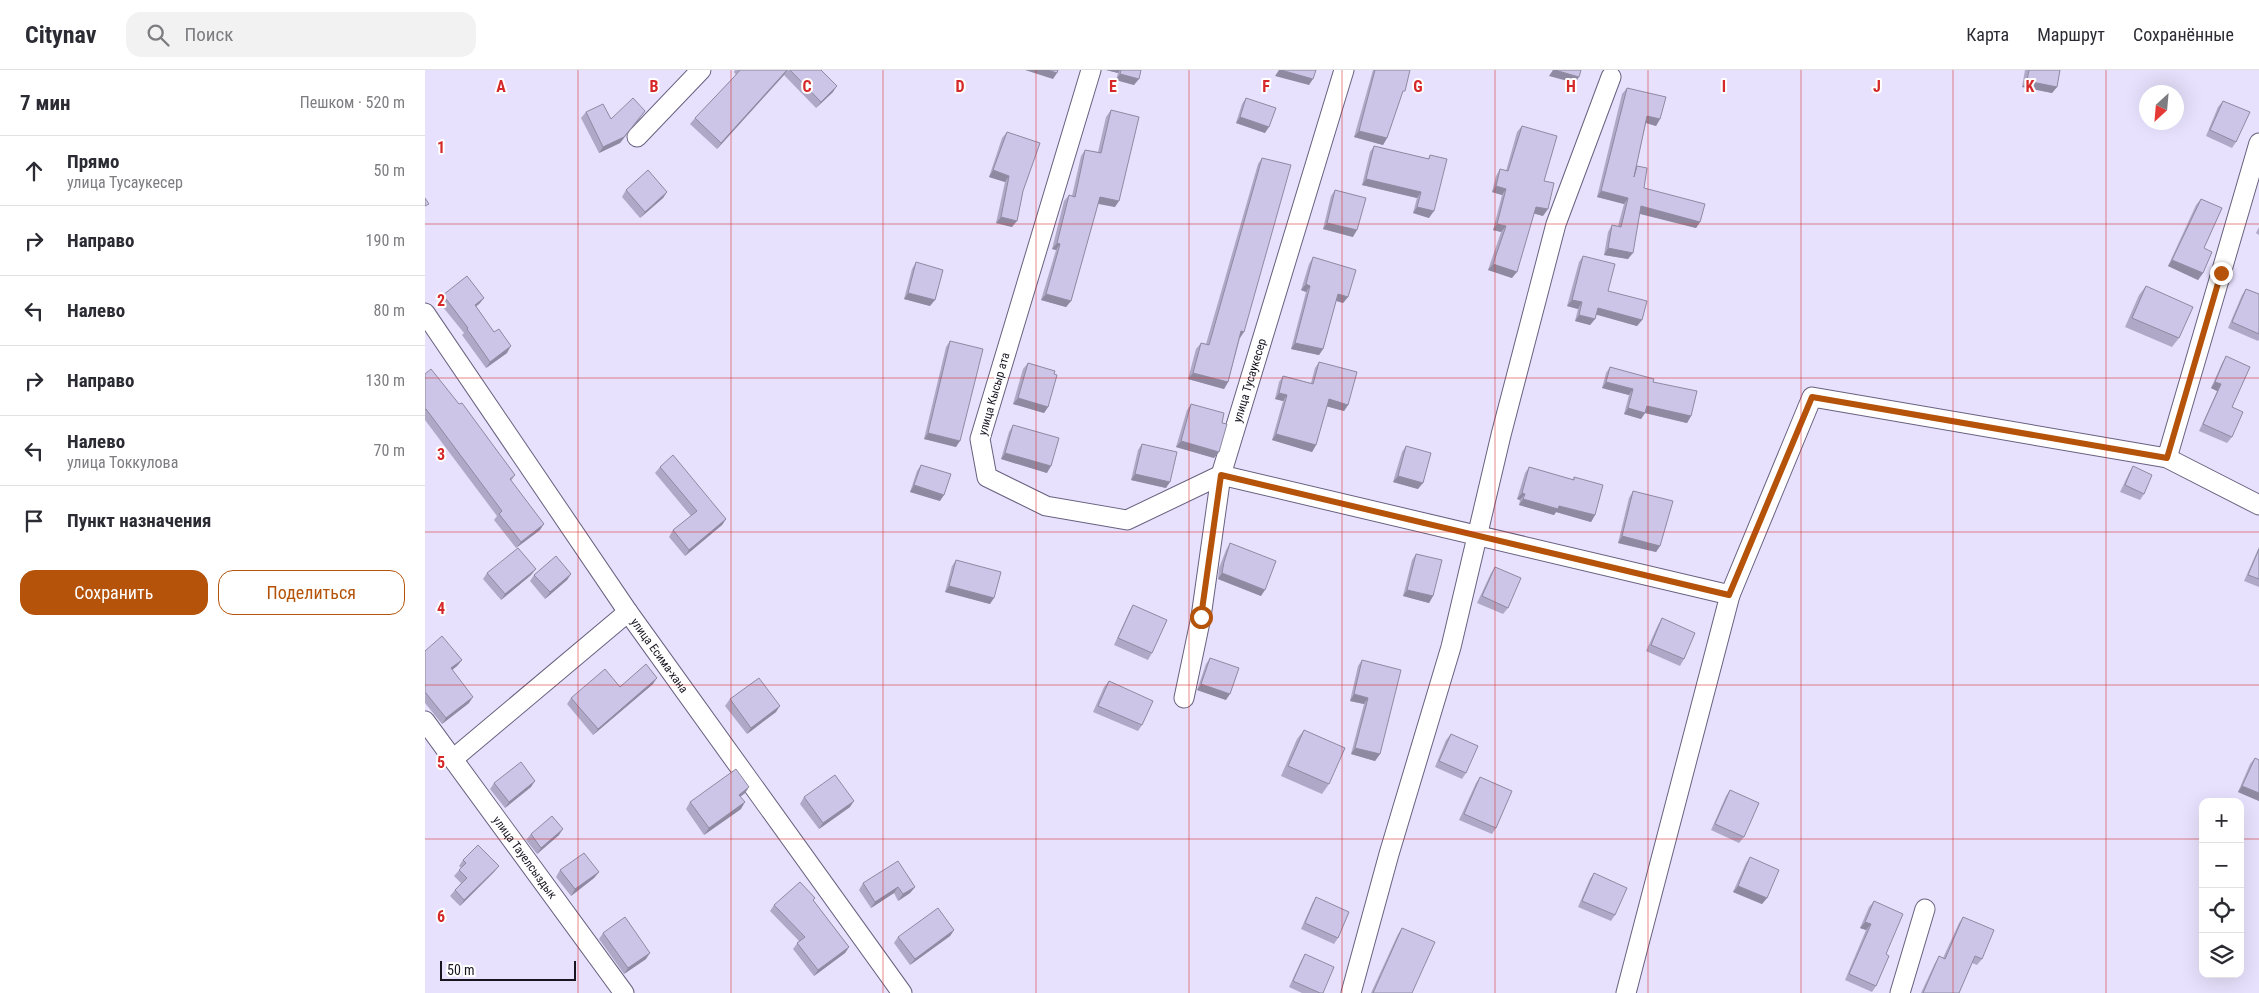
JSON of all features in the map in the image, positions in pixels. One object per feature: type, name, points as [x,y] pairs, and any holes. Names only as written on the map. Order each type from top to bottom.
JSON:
[{"type":"street","points":[[637,137],[701,70]]},
{"type":"street","name":"улица Кысыр ата","points":[[1091,70],[980,440],[987,477],[1046,506],[1127,520],[1221,475]]},
{"type":"street","name":"улица Тусаукесер","points":[[1184,698],[1201,617],[1221,475],[1344,70]]},
{"type":"street","points":[[1351,993],[1392,845],[1451,647],[1556,224],[1611,77]]},
{"type":"street","points":[[2167,458],[2259,143]]},
{"type":"street","name":"улица Есима-хана","points":[[425,313],[628,612],[902,993]]},
{"type":"street","points":[[1626,993],[1729,595],[1812,397],[2167,458],[2259,504]]},
{"type":"street","points":[[1221,475],[1729,595]]},
{"type":"street","points":[[453,758],[628,612]]},
{"type":"street","name":"улица Тауелсыздык","points":[[425,721],[624,993]]},
{"type":"street","points":[[1900,993],[1925,909]]},
{"type":"building","points":[[740,70],[787,70],[721,143],[695,118]]},
{"type":"building","points":[[790,70],[821,70],[837,86],[821,102]]},
{"type":"building","points":[[1121,70],[1141,70],[1139,79],[1120,74]]},
{"type":"building","points":[[1281,70],[1316,70],[1313,79]]},
{"type":"building","points":[[1375,70],[1410,70],[1405,91],[1403,91],[1387,138],[1359,131]]},
{"type":"building","points":[[1555,70],[1581,70],[1579,77]]},
{"type":"building","points":[[2029,70],[2060,70],[2057,87],[2027,81]]},
{"type":"building","points":[[1627,88],[1666,97],[1660,119],[1647,116],[1634,177],[1637,166],[1647,168],[1644,188],[1705,204],[1700,222],[1641,206],[1633,253],[1608,248],[1612,225],[1621,227],[1628,198],[1601,191]]},
{"type":"building","points":[[633,98],[645,111],[624,137],[603,147],[586,112],[603,104],[611,119]]},
{"type":"building","points":[[1246,98],[1276,108],[1269,127],[1240,117]]},
{"type":"building","points":[[2223,101],[2250,112],[2236,142],[2210,130]]},
{"type":"building","points":[[1111,110],[1139,117],[1119,201],[1100,197],[1071,301],[1046,294],[1060,244],[1057,243],[1069,195],[1075,197],[1085,150],[1101,153]]},
{"type":"building","points":[[1522,126],[1557,136],[1544,181],[1554,183],[1548,209],[1536,207],[1517,272],[1493,264],[1506,226],[1497,224],[1506,189],[1496,186],[1500,169],[1508,171]]},
{"type":"building","points":[[1007,132],[1040,143],[1023,191],[1017,221],[1001,217],[1009,176],[993,170]]},
{"type":"building","points":[[1374,146],[1429,159],[1430,155],[1447,159],[1434,211],[1417,207],[1421,192],[1366,179]]},
{"type":"building","points":[[1262,158],[1291,165],[1244,332],[1241,331],[1228,382],[1193,373],[1201,343],[1209,345]]},
{"type":"building","points":[[648,170],[667,192],[645,212],[626,190]]},
{"type":"building","points":[[1335,190],[1366,198],[1357,230],[1327,223]]},
{"type":"building","points":[[425,198],[429,204],[425,206]]},
{"type":"building","points":[[2201,199],[2222,208],[2204,248],[2212,252],[2203,273],[2172,260]]},
{"type":"building","points":[[1583,256],[1615,264],[1608,291],[1647,301],[1642,320],[1598,308],[1595,319],[1579,315],[1582,302],[1572,300]]},
{"type":"building","points":[[1313,257],[1356,270],[1348,297],[1338,294],[1323,349],[1295,343],[1310,286],[1306,284]]},
{"type":"building","points":[[916,262],[943,270],[935,300],[908,293]]},
{"type":"building","points":[[467,276],[484,298],[475,305],[494,332],[499,329],[511,346],[490,362],[468,328],[443,295]]},
{"type":"building","points":[[2146,286],[2193,307],[2179,338],[2132,318]]},
{"type":"building","points":[[2246,289],[2259,294],[2259,334],[2232,322]]},
{"type":"building","points":[[950,341],[983,349],[960,441],[928,433]]},
{"type":"building","points":[[2226,356],[2250,367],[2232,407],[2243,412],[2232,437],[2203,424],[2221,384],[2215,382]]},
{"type":"building","points":[[1319,362],[1357,372],[1348,405],[1329,399],[1316,445],[1276,434],[1287,395],[1279,393],[1283,376],[1313,384]]},
{"type":"building","points":[[1028,363],[1055,371],[1054,374],[1057,375],[1048,407],[1018,398]]},
{"type":"building","points":[[1610,367],[1654,379],[1653,382],[1697,391],[1691,416],[1647,406],[1645,413],[1628,408],[1633,389],[1606,382]]},
{"type":"building","points":[[431,369],[459,404],[462,403],[515,475],[510,479],[544,524],[521,542],[499,514],[502,511],[425,410],[425,374]]},
{"type":"building","points":[[1191,404],[1224,413],[1222,423],[1227,424],[1219,452],[1181,441]]},
{"type":"building","points":[[1013,425],[1059,438],[1051,466],[1005,453]]},
{"type":"building","points":[[1142,444],[1177,452],[1170,482],[1135,474]]},
{"type":"building","points":[[1406,446],[1431,453],[1423,483],[1398,476]]},
{"type":"building","points":[[673,455],[726,519],[689,550],[673,530],[697,511],[660,467]]},
{"type":"building","points":[[921,465],[951,474],[944,495],[914,485]]},
{"type":"building","points":[[2133,466],[2152,475],[2144,494],[2125,485]]},
{"type":"building","points":[[1529,467],[1574,480],[1574,477],[1603,485],[1595,515],[1559,506],[1558,509],[1523,499],[1525,494],[1522,493]]},
{"type":"building","points":[[1633,491],[1673,501],[1660,546],[1622,536]]},
{"type":"building","points":[[1230,543],[1276,561],[1265,590],[1222,573]]},
{"type":"building","points":[[518,548],[536,569],[505,594],[487,573]]},
{"type":"building","points":[[2259,549],[2259,579],[2248,575]]},
{"type":"building","points":[[1416,554],[1442,560],[1433,596],[1407,590]]},
{"type":"building","points":[[556,556],[571,574],[550,592],[534,575]]},
{"type":"building","points":[[956,560],[1001,572],[994,598],[949,586]]},
{"type":"building","points":[[1495,567],[1521,578],[1508,608],[1482,596]]},
{"type":"building","points":[[1133,605],[1167,620],[1152,653],[1118,638]]},
{"type":"building","points":[[1662,618],[1695,633],[1684,659],[1651,645]]},
{"type":"building","points":[[442,636],[462,660],[451,668],[473,697],[446,718],[425,692],[425,651]]},
{"type":"building","points":[[1210,658],[1239,668],[1230,694],[1201,684]]},
{"type":"building","points":[[1362,660],[1401,670],[1380,754],[1355,748],[1368,698],[1354,694]]},
{"type":"building","points":[[646,664],[657,678],[598,729],[571,698],[605,669],[620,687]]},
{"type":"building","points":[[759,678],[780,706],[751,728],[730,699]]},
{"type":"building","points":[[1109,681],[1153,701],[1142,725],[1098,706]]},
{"type":"building","points":[[1304,730],[1345,748],[1329,784],[1288,766]]},
{"type":"building","points":[[1451,734],[1478,746],[1466,773],[1439,761]]},
{"type":"building","points":[[2255,758],[2259,760],[2259,793],[2242,786]]},
{"type":"building","points":[[521,762],[535,781],[509,802],[494,783]]},
{"type":"building","points":[[736,769],[749,787],[739,795],[745,802],[709,828],[690,802]]},
{"type":"building","points":[[835,775],[854,801],[823,823],[804,797]]},
{"type":"building","points":[[1480,777],[1512,791],[1496,828],[1464,814]]},
{"type":"building","points":[[1730,790],[1759,803],[1744,837],[1715,824]]},
{"type":"building","points":[[552,816],[563,829],[541,848],[531,834]]},
{"type":"building","points":[[478,845],[499,866],[464,900],[455,890],[467,878],[459,870],[466,863],[463,860]]},
{"type":"building","points":[[584,853],[599,872],[575,889],[560,870]]},
{"type":"building","points":[[1750,857],[1779,870],[1767,898],[1738,886]]},
{"type":"building","points":[[898,861],[915,887],[903,894],[898,887],[875,902],[863,883]]},
{"type":"building","points":[[1594,873],[1627,888],[1615,915],[1582,901]]},
{"type":"building","points":[[800,882],[815,898],[813,900],[849,947],[818,970],[797,943],[805,937],[774,905]]},
{"type":"building","points":[[1316,897],[1349,912],[1338,938],[1305,923]]},
{"type":"building","points":[[1874,901],[1903,914],[1886,954],[1889,956],[1876,986],[1849,974],[1871,924],[1865,922]]},
{"type":"building","points":[[938,908],[954,930],[915,959],[898,937]]},
{"type":"building","points":[[625,917],[650,953],[628,968],[603,933]]},
{"type":"building","points":[[1963,917],[1994,930],[1982,959],[1975,956],[1959,993],[1923,993],[1939,956],[1945,959]]},
{"type":"building","points":[[1402,928],[1435,942],[1412,993],[1373,993]]},
{"type":"building","points":[[1305,954],[1334,967],[1323,993],[1293,981]]},
{"type":"route","points":[[1201,617],[1221,475],[1729,595],[1812,397],[2167,458],[2221,273]]}]
